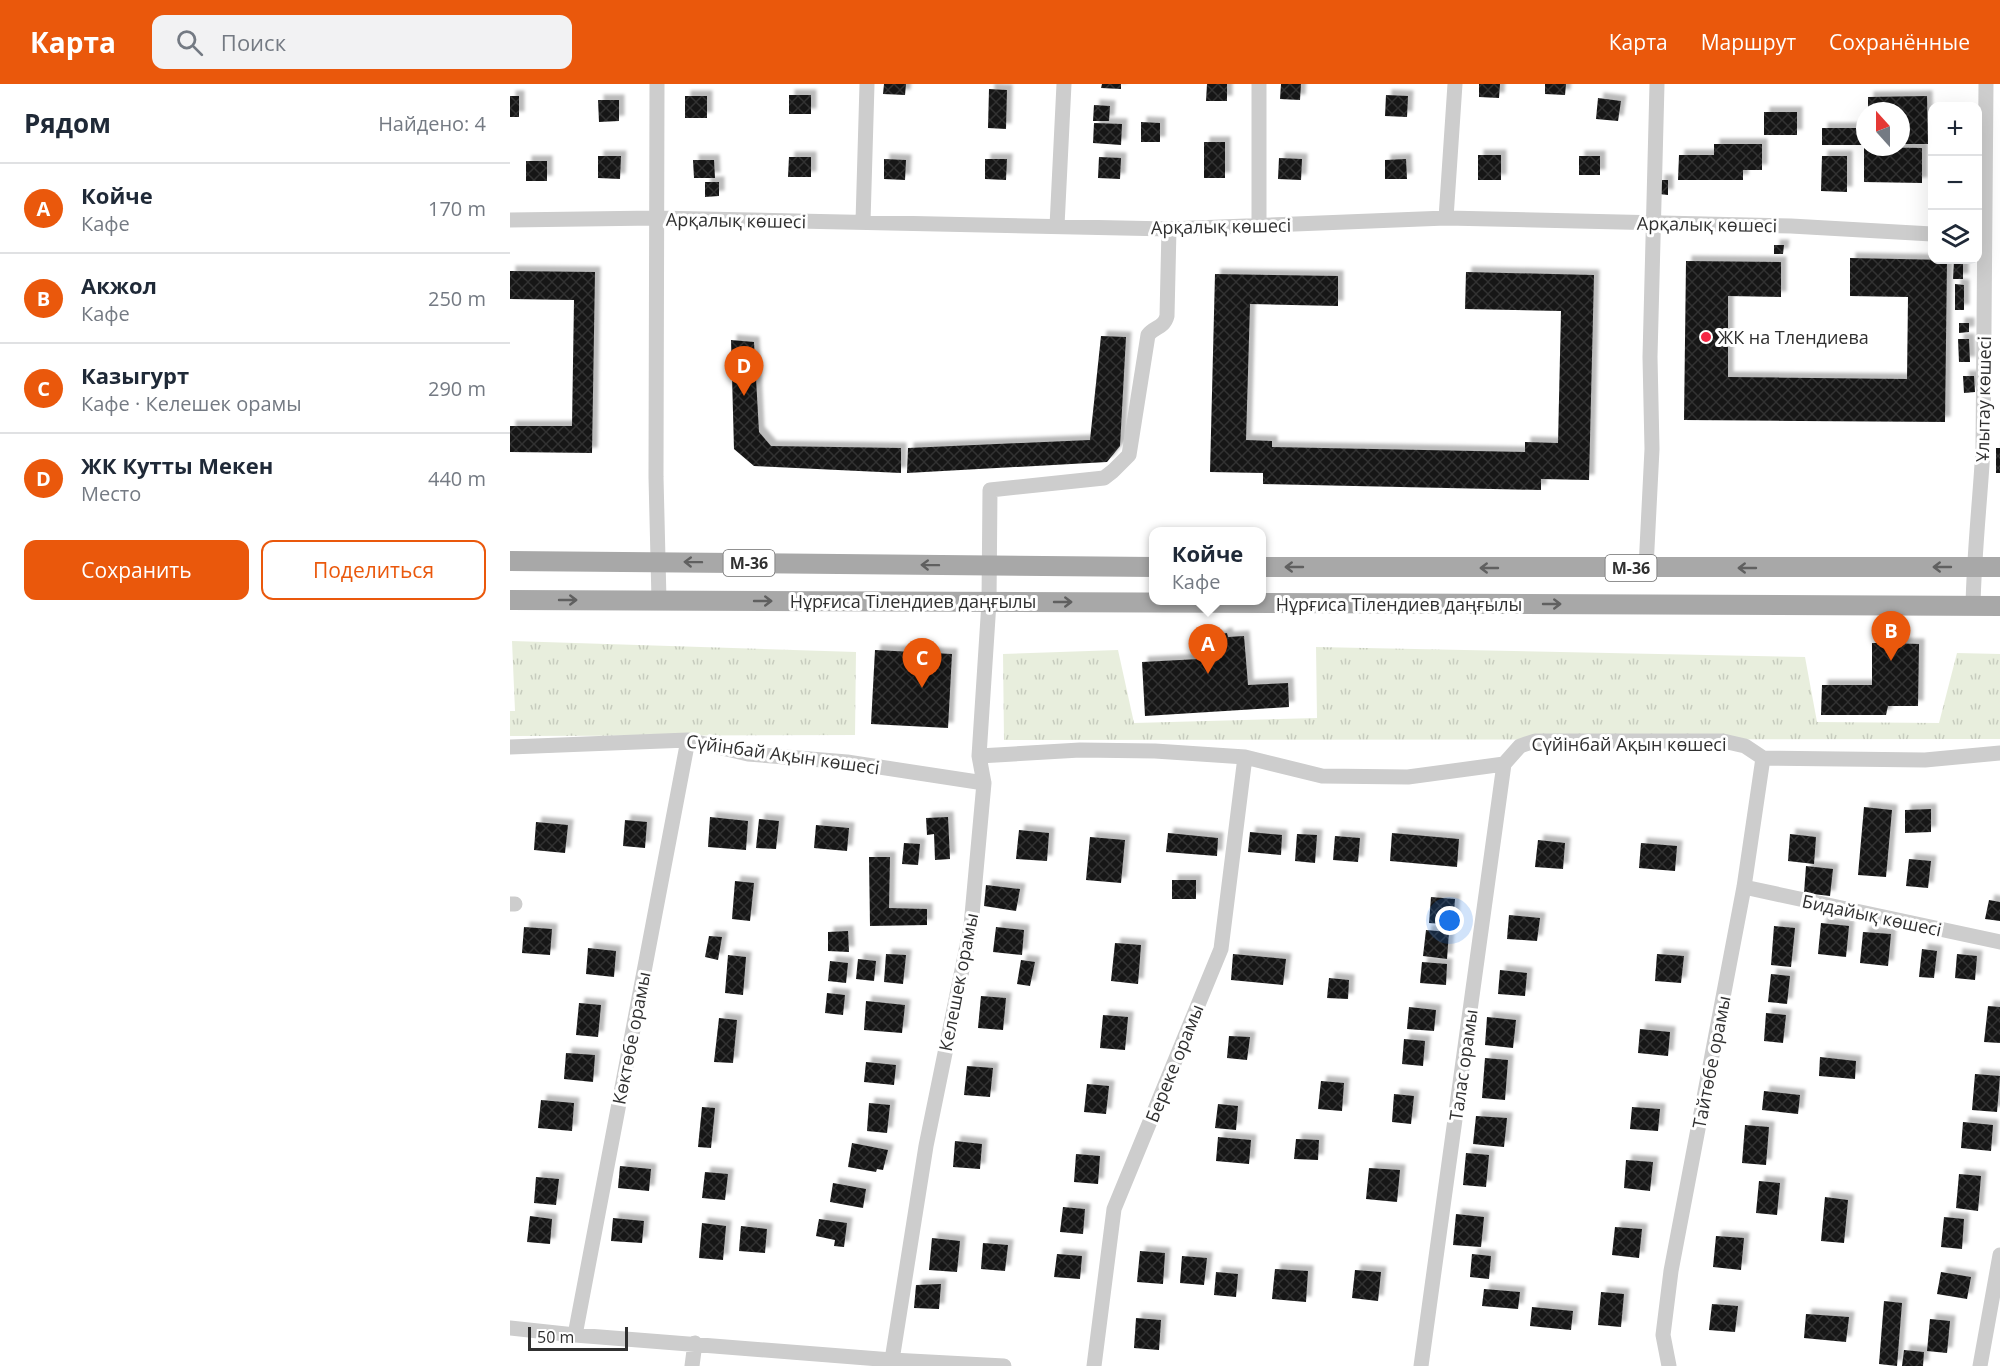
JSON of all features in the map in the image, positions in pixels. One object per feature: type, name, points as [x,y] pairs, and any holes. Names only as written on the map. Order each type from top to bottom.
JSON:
[{"type":"main road","name":"Нұрғиса Тілендиев даңғылы","points":[[510,561],[1149,567]]},
{"type":"main road","name":"Нұрғиса Тілендиев даңғылы","points":[[1266,567],[2000,567]]},
{"type":"main road","name":"Нұрғиса Тілендиев даңғылы","points":[[510,600],[1149,603]]},
{"type":"main road","name":"Нұрғиса Тілендиев даңғылы","points":[[1266,603],[2000,606]]},
{"type":"street","points":[[657,84],[659,600]]},
{"type":"street","points":[[863,222],[867,84]]},
{"type":"street","points":[[1057,226],[1064,84]]},
{"type":"street","points":[[1259,84],[1259,226]]},
{"type":"street","points":[[1446,218],[1455,84]]},
{"type":"street","points":[[1646,568],[1652,449],[1650,357],[1657,84]]},
{"type":"street","name":"Ұлытау көшесі","points":[[1982,210],[1986,84]]},
{"type":"street","name":"Арқалық көшесі","points":[[510,220],[656,218],[1169,229],[1446,218],[1791,226],[1928,234]]},
{"type":"street","name":"Келешек орамы","points":[[892,1360],[926,1146],[971,926],[984,783],[979,756],[989,602],[990,490],[1104,478],[1129,455],[1148,335],[1162,326],[1167,316],[1169,229]]},
{"type":"street","name":"Ұлытау көшесі","points":[[1973,606],[1983,449],[1981,264]]},
{"type":"street","name":"Сүйінбай Ақын көшесі","points":[[510,747],[688,740],[748,754],[847,762],[984,783]]},
{"type":"street","name":"Көктөбе орамы","points":[[575,1335],[688,740]]},
{"type":"street","name":"Сүйінбай Ақын көшесі","points":[[1504,764],[1520,746],[1535,741],[1723,741],[1745,746],[1763,758],[1925,760],[2000,753]]},
{"type":"street","points":[[979,756],[1080,750],[1155,751],[1245,757],[1322,776],[1408,777],[1504,764]]},
{"type":"street","name":"Береке орамы","points":[[1094,1366],[1114,1209],[1221,950],[1245,757]]},
{"type":"street","name":"Тайтөбе орамы","points":[[1669,1366],[1663,1335],[1671,1271],[1744,887],[1763,758]]},
{"type":"street","name":"Талас орамы","points":[[1422,1366],[1504,764]]},
{"type":"street","name":"Бидайық көшесі","points":[[1744,887],[2000,942]]},
{"type":"street","points":[[1980,1366],[2000,1255]]},
{"type":"street","points":[[510,1328],[892,1360],[1004,1366]]},
{"type":"street","points":[[692,1366],[695,1343]]},
{"type":"green space","points":[[512,641],[856,652],[855,735],[510,736],[510,711],[515,711]]},
{"type":"green space","points":[[1316,647],[1805,657],[1817,722],[1939,723],[1957,653],[2000,654],[2000,739],[1004,740],[1003,654],[1118,650],[1134,723],[1317,718]]},
{"type":"building","points":[[884,84],[906,84],[905,95],[883,94]]},
{"type":"building","points":[[1102,84],[1121,84],[1121,89],[1101,88]]},
{"type":"building","points":[[1207,84],[1227,84],[1227,101],[1206,101]]},
{"type":"building","points":[[1281,84],[1301,84],[1300,100],[1280,99]]},
{"type":"building","points":[[1479,84],[1500,84],[1499,98],[1479,97]]},
{"type":"building","points":[[1545,84],[1566,84],[1565,95],[1545,94]]},
{"type":"building","points":[[989,89],[1007,90],[1006,129],[988,128]]},
{"type":"building","points":[[789,95],[811,95],[811,114],[789,114]]},
{"type":"building","points":[[1386,95],[1408,96],[1407,117],[1385,116]]},
{"type":"building","points":[[510,96],[519,96],[519,117],[510,117]]},
{"type":"building","points":[[685,96],[707,96],[707,118],[685,118]]},
{"type":"building","points":[[1927,96],[1928,144],[1910,144],[1910,102],[1868,102],[1868,97]]},
{"type":"building","points":[[1598,98],[1621,101],[1618,121],[1596,119]]},
{"type":"building","points":[[598,100],[619,100],[619,121],[599,122]]},
{"type":"building","points":[[1094,105],[1110,106],[1109,121],[1093,121]]},
{"type":"building","points":[[1764,112],[1797,112],[1797,135],[1764,135]]},
{"type":"building","points":[[1141,122],[1160,123],[1160,142],[1141,142]]},
{"type":"building","points":[[1094,123],[1122,124],[1121,145],[1093,143]]},
{"type":"building","points":[[1822,128],[1856,128],[1856,145],[1822,145]]},
{"type":"building","points":[[1204,142],[1225,142],[1225,178],[1204,178]]},
{"type":"building","points":[[1714,144],[1762,144],[1762,170],[1743,170],[1743,180],[1678,180],[1679,155],[1714,155]]},
{"type":"building","points":[[1910,148],[1922,148],[1922,183],[1864,182],[1864,156],[1910,156]]},
{"type":"building","points":[[1478,155],[1501,155],[1501,180],[1478,180]]},
{"type":"building","points":[[598,156],[621,156],[620,179],[598,178]]},
{"type":"building","points":[[1579,156],[1600,156],[1600,175],[1579,175]]},
{"type":"building","points":[[1822,156],[1847,156],[1847,192],[1821,191]]},
{"type":"building","points":[[789,157],[811,157],[811,177],[788,177]]},
{"type":"building","points":[[1099,157],[1121,158],[1120,179],[1098,178]]},
{"type":"building","points":[[1279,158],[1302,159],[1301,180],[1278,179]]},
{"type":"building","points":[[884,159],[906,160],[905,180],[884,179]]},
{"type":"building","points":[[985,159],[1007,159],[1006,180],[985,179]]},
{"type":"building","points":[[1406,159],[1407,179],[1385,179],[1385,160]]},
{"type":"building","points":[[693,160],[714,160],[715,178],[694,178]]},
{"type":"building","points":[[526,161],[547,161],[547,181],[526,181]]},
{"type":"building","points":[[1659,180],[1668,180],[1668,195],[1659,194]]},
{"type":"building","points":[[705,182],[719,182],[719,196],[705,197]]},
{"type":"building","points":[[1774,245],[1784,245],[1783,254],[1774,254]]},
{"type":"building","name":"ЖК на Тлендиева","points":[[1850,258],[1928,260],[1928,264],[1947,264],[1945,422],[1684,420],[1686,261],[1781,262],[1781,297],[1728,296],[1728,377],[1907,379],[1908,297],[1850,296]]},
{"type":"building","points":[[1954,264],[1963,264],[1963,279],[1953,279]]},
{"type":"building","points":[[510,271],[595,272],[592,453],[510,452],[510,426],[572,426],[574,300],[510,299]]},
{"type":"building","points":[[1466,272],[1594,275],[1589,480],[1541,479],[1541,490],[1263,484],[1263,473],[1210,472],[1215,274],[1338,276],[1338,306],[1250,304],[1246,440],[1272,441],[1272,447],[1525,452],[1525,442],[1558,443],[1561,311],[1465,309]]},
{"type":"building","points":[[1955,284],[1964,285],[1964,310],[1955,310]]},
{"type":"building","points":[[1959,323],[1969,323],[1969,332],[1959,333]]},
{"type":"building","points":[[1101,336],[1126,337],[1120,446],[1107,462],[907,473],[908,448],[1090,440]]},
{"type":"building","points":[[1958,339],[1969,339],[1970,362],[1959,362]]},
{"type":"building","points":[[731,340],[754,342],[759,432],[771,446],[901,448],[901,473],[754,466],[734,449]]},
{"type":"building","points":[[1963,376],[1974,376],[1975,392],[1964,393]]},
{"type":"building","points":[[1996,448],[2000,448],[2000,473],[1996,473]]},
{"type":"building","points":[[1227,633],[1228,637],[1244,636],[1248,685],[1288,683],[1289,707],[1145,716],[1142,662],[1199,659],[1198,638],[1221,636]]},
{"type":"building","points":[[1879,637],[1887,638],[1888,643],[1919,644],[1918,706],[1888,706],[1886,715],[1821,715],[1822,685],[1872,685],[1872,643],[1879,643]]},
{"type":"building","points":[[875,650],[952,654],[948,728],[871,724]]},
{"type":"building","points":[[1864,807],[1892,810],[1886,877],[1858,875]]},
{"type":"building","points":[[1931,809],[1931,832],[1905,833],[1905,810]]},
{"type":"building","points":[[710,817],[748,821],[746,850],[708,847]]},
{"type":"building","points":[[948,817],[950,859],[935,860],[934,834],[927,835],[926,818]]},
{"type":"building","points":[[759,819],[779,821],[776,849],[756,848]]},
{"type":"building","points":[[625,820],[647,822],[645,848],[623,846]]},
{"type":"building","points":[[536,822],[568,825],[565,853],[534,850]]},
{"type":"building","points":[[816,825],[849,828],[847,851],[814,848]]},
{"type":"building","points":[[1019,830],[1049,833],[1047,861],[1016,859]]},
{"type":"building","points":[[1250,832],[1282,835],[1281,855],[1248,852]]},
{"type":"building","points":[[1168,833],[1218,838],[1217,856],[1166,852]]},
{"type":"building","points":[[1392,833],[1459,839],[1457,867],[1390,861]]},
{"type":"building","points":[[1297,834],[1317,835],[1315,863],[1295,861]]},
{"type":"building","points":[[1790,834],[1816,837],[1814,864],[1788,861]]},
{"type":"building","points":[[1335,836],[1360,838],[1358,862],[1333,860]]},
{"type":"building","points":[[1090,837],[1125,840],[1121,883],[1086,880]]},
{"type":"building","points":[[1538,840],[1565,843],[1563,869],[1535,867]]},
{"type":"building","points":[[904,843],[920,844],[918,865],[902,864]]},
{"type":"building","points":[[1641,843],[1677,846],[1675,871],[1639,868]]},
{"type":"building","points":[[869,857],[890,857],[889,908],[927,909],[927,925],[870,926]]},
{"type":"building","points":[[1909,859],[1931,861],[1928,888],[1906,886]]},
{"type":"building","points":[[1806,866],[1833,869],[1830,896],[1804,893]]},
{"type":"building","points":[[1172,880],[1196,880],[1196,899],[1172,899]]},
{"type":"building","points":[[735,881],[754,883],[750,921],[732,919]]},
{"type":"building","points":[[986,885],[1020,889],[1016,911],[984,906]]},
{"type":"building","points":[[1431,897],[1455,899],[1453,925],[1429,923]]},
{"type":"building","points":[[1989,900],[2000,902],[2000,921],[1985,919]]},
{"type":"building","points":[[1509,915],[1540,918],[1537,941],[1507,939]]},
{"type":"building","points":[[1821,923],[1849,926],[1846,957],[1818,954]]},
{"type":"building","points":[[1774,926],[1795,928],[1791,967],[1771,965]]},
{"type":"building","points":[[524,927],[552,929],[550,955],[522,953]]},
{"type":"building","points":[[996,927],[1024,930],[1022,955],[993,952]]},
{"type":"building","points":[[1426,930],[1449,932],[1447,959],[1423,956]]},
{"type":"building","points":[[848,931],[849,952],[828,951],[828,932]]},
{"type":"building","points":[[1863,932],[1891,934],[1888,966],[1860,963]]},
{"type":"building","points":[[709,936],[722,937],[718,960],[705,957]]},
{"type":"building","points":[[1115,943],[1141,945],[1138,984],[1111,981]]},
{"type":"building","points":[[588,948],[616,951],[614,977],[586,974]]},
{"type":"building","points":[[1922,949],[1937,951],[1934,978],[1919,977]]},
{"type":"building","points":[[886,954],[906,955],[903,984],[884,982]]},
{"type":"building","points":[[1233,954],[1286,959],[1283,985],[1231,980]]},
{"type":"building","points":[[1657,954],[1684,956],[1681,983],[1655,981]]},
{"type":"building","points":[[1957,954],[1977,956],[1975,980],[1955,978]]},
{"type":"building","points":[[728,955],[746,957],[743,995],[725,993]]},
{"type":"building","points":[[858,959],[876,961],[874,981],[856,979]]},
{"type":"building","points":[[1021,960],[1035,962],[1030,986],[1017,984]]},
{"type":"building","points":[[830,961],[848,963],[846,983],[828,981]]},
{"type":"building","points":[[1422,962],[1447,964],[1446,985],[1420,983]]},
{"type":"building","points":[[1500,970],[1527,973],[1525,996],[1498,994]]},
{"type":"building","points":[[1771,974],[1790,976],[1787,1004],[1768,1002]]},
{"type":"building","points":[[1329,978],[1349,980],[1348,999],[1327,998]]},
{"type":"building","points":[[827,993],[845,995],[843,1015],[825,1013]]},
{"type":"building","points":[[981,996],[1006,998],[1003,1030],[978,1028]]},
{"type":"building","points":[[866,1001],[905,1005],[902,1033],[864,1030]]},
{"type":"building","points":[[579,1003],[601,1005],[598,1037],[576,1035]]},
{"type":"building","points":[[1988,1006],[2000,1007],[2000,1043],[1984,1042]]},
{"type":"building","points":[[1409,1007],[1436,1010],[1434,1031],[1407,1029]]},
{"type":"building","points":[[1766,1013],[1786,1015],[1783,1043],[1764,1041]]},
{"type":"building","points":[[1103,1015],[1128,1017],[1125,1050],[1100,1048]]},
{"type":"building","points":[[1487,1017],[1516,1020],[1513,1048],[1485,1045]]},
{"type":"building","points":[[719,1018],[737,1020],[733,1063],[714,1062]]},
{"type":"building","points":[[1640,1029],[1670,1032],[1668,1056],[1638,1053]]},
{"type":"building","points":[[1229,1036],[1250,1037],[1247,1060],[1227,1058]]},
{"type":"building","points":[[1404,1039],[1425,1041],[1423,1066],[1402,1064]]},
{"type":"building","points":[[566,1053],[595,1055],[593,1082],[564,1079]]},
{"type":"building","points":[[1820,1057],[1856,1061],[1855,1079],[1819,1076]]},
{"type":"building","points":[[1485,1058],[1508,1060],[1505,1100],[1482,1098]]},
{"type":"building","points":[[866,1062],[896,1065],[894,1085],[864,1082]]},
{"type":"building","points":[[967,1066],[993,1068],[990,1097],[964,1095]]},
{"type":"building","points":[[1975,1074],[2000,1076],[1997,1112],[1972,1110]]},
{"type":"building","points":[[1321,1081],[1344,1083],[1342,1111],[1318,1109]]},
{"type":"building","points":[[1087,1084],[1109,1086],[1106,1114],[1084,1112]]},
{"type":"building","points":[[1764,1091],[1800,1095],[1798,1114],[1762,1110]]},
{"type":"building","points":[[1394,1094],[1414,1096],[1411,1124],[1392,1122]]},
{"type":"building","points":[[541,1100],[574,1103],[572,1131],[538,1128]]},
{"type":"building","points":[[869,1103],[890,1105],[887,1133],[867,1131]]},
{"type":"building","points":[[1218,1104],[1238,1106],[1236,1130],[1215,1128]]},
{"type":"building","points":[[702,1107],[715,1108],[711,1148],[698,1147]]},
{"type":"building","points":[[1632,1107],[1660,1109],[1658,1131],[1630,1129]]},
{"type":"building","points":[[1476,1116],[1507,1118],[1504,1147],[1473,1144]]},
{"type":"building","points":[[1963,1122],[1993,1125],[1991,1151],[1961,1148]]},
{"type":"building","points":[[1745,1125],[1769,1127],[1766,1165],[1742,1163]]},
{"type":"building","points":[[1218,1137],[1251,1140],[1249,1164],[1216,1161]]},
{"type":"building","points":[[1296,1139],[1319,1140],[1318,1160],[1294,1159]]},
{"type":"building","points":[[955,1141],[982,1144],[980,1169],[953,1167]]},
{"type":"building","points":[[852,1143],[888,1150],[883,1170],[877,1169],[876,1172],[848,1167]]},
{"type":"building","points":[[1466,1153],[1489,1155],[1486,1187],[1463,1185]]},
{"type":"building","points":[[1076,1154],[1100,1156],[1098,1184],[1074,1182]]},
{"type":"building","points":[[1626,1160],[1653,1162],[1650,1191],[1624,1188]]},
{"type":"building","points":[[620,1166],[651,1169],[649,1191],[618,1188]]},
{"type":"building","points":[[1369,1168],[1400,1170],[1397,1202],[1366,1199]]},
{"type":"building","points":[[705,1172],[728,1174],[725,1200],[702,1198]]},
{"type":"building","points":[[1959,1174],[1981,1176],[1978,1211],[1956,1208]]},
{"type":"building","points":[[536,1177],[559,1179],[556,1205],[534,1203]]},
{"type":"building","points":[[1759,1181],[1780,1183],[1777,1215],[1756,1213]]},
{"type":"building","points":[[833,1183],[866,1189],[863,1208],[830,1202]]},
{"type":"building","points":[[1825,1197],[1848,1200],[1844,1243],[1821,1241]]},
{"type":"building","points":[[1063,1207],[1085,1209],[1083,1234],[1060,1232]]},
{"type":"building","points":[[1456,1214],[1484,1217],[1481,1247],[1453,1245]]},
{"type":"building","points":[[530,1216],[552,1219],[550,1244],[527,1242]]},
{"type":"building","points":[[1944,1217],[1964,1219],[1962,1249],[1941,1247]]},
{"type":"building","points":[[613,1218],[644,1221],[642,1243],[611,1241]]},
{"type":"building","points":[[819,1219],[847,1223],[844,1247],[834,1246],[835,1240],[816,1236]]},
{"type":"building","points":[[702,1223],[726,1226],[723,1260],[699,1258]]},
{"type":"building","points":[[741,1226],[767,1229],[765,1253],[739,1251]]},
{"type":"building","points":[[1615,1227],[1642,1229],[1639,1258],[1612,1255]]},
{"type":"building","points":[[1716,1236],[1744,1238],[1741,1270],[1713,1267]]},
{"type":"building","points":[[932,1238],[960,1241],[957,1272],[929,1270]]},
{"type":"building","points":[[983,1243],[1008,1245],[1005,1271],[981,1269]]},
{"type":"building","points":[[1140,1251],[1165,1253],[1163,1284],[1137,1282]]},
{"type":"building","points":[[1057,1254],[1082,1256],[1080,1279],[1054,1277]]},
{"type":"building","points":[[1472,1254],[1491,1256],[1489,1279],[1470,1277]]},
{"type":"building","points":[[1182,1256],[1207,1258],[1204,1285],[1180,1283]]},
{"type":"building","points":[[1275,1269],[1308,1271],[1306,1302],[1272,1299]]},
{"type":"building","points":[[1355,1270],[1381,1272],[1378,1301],[1352,1298]]},
{"type":"building","points":[[1216,1272],[1238,1274],[1236,1297],[1214,1295]]},
{"type":"building","points":[[1941,1272],[1971,1277],[1967,1299],[1937,1294]]},
{"type":"building","points":[[941,1284],[939,1309],[914,1308],[916,1285]]},
{"type":"building","points":[[1484,1289],[1520,1292],[1518,1309],[1482,1306]]},
{"type":"building","points":[[1601,1292],[1624,1294],[1621,1327],[1598,1325]]},
{"type":"building","points":[[1884,1301],[1902,1303],[1897,1366],[1879,1364]]},
{"type":"building","points":[[1712,1304],[1738,1306],[1735,1332],[1709,1330]]},
{"type":"building","points":[[1532,1307],[1573,1311],[1571,1330],[1530,1326]]},
{"type":"building","points":[[1806,1314],[1849,1317],[1846,1342],[1804,1338]]},
{"type":"building","points":[[1136,1318],[1161,1320],[1159,1350],[1134,1348]]},
{"type":"building","points":[[1930,1319],[1950,1321],[1947,1353],[1927,1351]]},
{"type":"building","points":[[1904,1350],[1924,1352],[1923,1366],[1902,1366]]},
{"type":"place","name":"ЖК на Тлендиева","points":[[1706,337]]},
{"type":"place","name":"ЖК Кутты Мекен","points":[[744,396]]},
{"type":"place","name":"Акжол","points":[[1891,661]]},
{"type":"place","name":"Койче","points":[[1208,674]]},
{"type":"place","name":"Казыгурт","points":[[922,688]]}]
